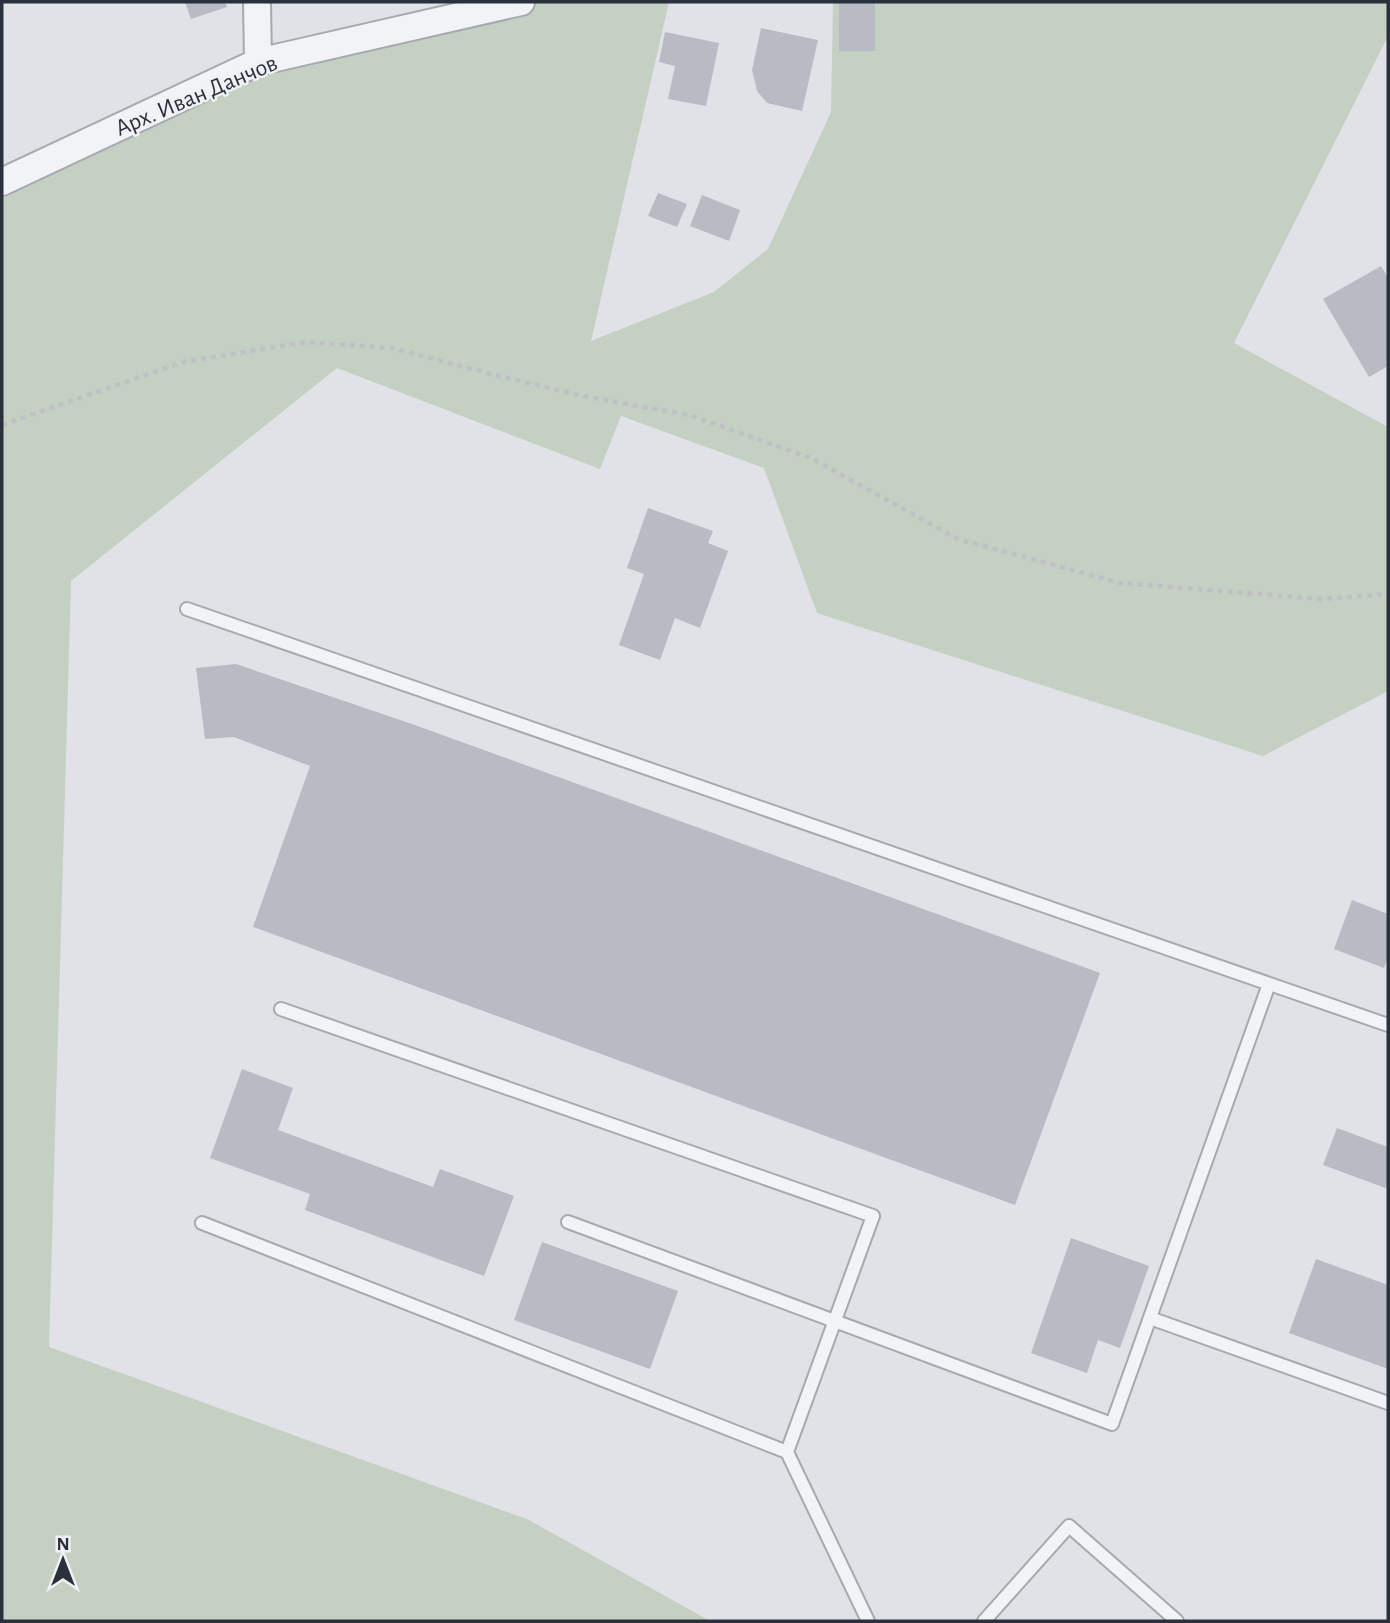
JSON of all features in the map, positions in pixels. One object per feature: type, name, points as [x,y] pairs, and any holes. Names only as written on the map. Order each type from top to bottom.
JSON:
[{"type":"street","points":[[257,2],[258,62]]},
{"type":"street","name":"Арх. Иван Данчов","points":[[2,182],[258,62],[521,2]]},
{"type":"lane","points":[[187,609],[1388,1025]]},
{"type":"lane","points":[[568,1222],[1112,1424],[1269,984]]},
{"type":"lane","points":[[281,1009],[873,1216],[787,1452]]},
{"type":"lane","points":[[202,1223],[787,1452],[868,1621]]},
{"type":"lane","points":[[1150,1318],[1388,1403]]},
{"type":"lane","points":[[984,1621],[1069,1526],[1177,1621]]},
{"type":"path","points":[[2,425],[183,362],[306,342],[392,348],[559,390],[689,415],[811,458],[958,539],[1120,583],[1321,598],[1388,594]]},
{"type":"green space","points":[[521,2],[669,2],[591,341],[714,292],[768,249],[831,112],[833,2],[1388,2],[1388,36],[1234,343],[1388,427],[1388,691],[1263,756],[817,613],[764,468],[621,416],[600,469],[337,368],[71,581],[49,1347],[527,1519],[710,1621],[2,1621],[2,182],[258,62]]},
{"type":"building","points":[[185,2],[225,2],[227,7],[191,19]]},
{"type":"building","points":[[839,2],[875,2],[875,51],[839,51]]},
{"type":"building","points":[[761,28],[818,40],[802,111],[767,103],[757,91],[752,70]]},
{"type":"building","points":[[665,32],[719,43],[706,106],[668,99],[675,66],[659,62]]},
{"type":"building","points":[[658,193],[687,204],[677,227],[648,216]]},
{"type":"building","points":[[702,195],[740,210],[729,241],[690,226]]},
{"type":"building","points":[[1381,266],[1388,278],[1388,366],[1369,377],[1323,299]]},
{"type":"building","points":[[648,508],[713,531],[708,543],[728,551],[700,628],[675,618],[660,660],[619,645],[644,574],[627,568]]},
{"type":"building","points":[[236,664],[412,724],[1100,973],[1015,1205],[253,927],[310,766],[234,737],[205,739],[196,668]]},
{"type":"building","points":[[1352,900],[1388,914],[1388,957],[1384,968],[1334,949]]},
{"type":"building","points":[[242,1069],[293,1088],[278,1130],[433,1187],[440,1169],[514,1196],[484,1276],[305,1210],[310,1194],[210,1158]]},
{"type":"building","points":[[1337,1128],[1388,1147],[1388,1189],[1323,1165]]},
{"type":"building","points":[[1071,1238],[1149,1266],[1120,1348],[1098,1340],[1087,1373],[1031,1353]]},
{"type":"building","points":[[542,1242],[678,1291],[650,1369],[514,1320]]},
{"type":"building","points":[[1316,1259],[1388,1285],[1388,1369],[1289,1333]]}]
